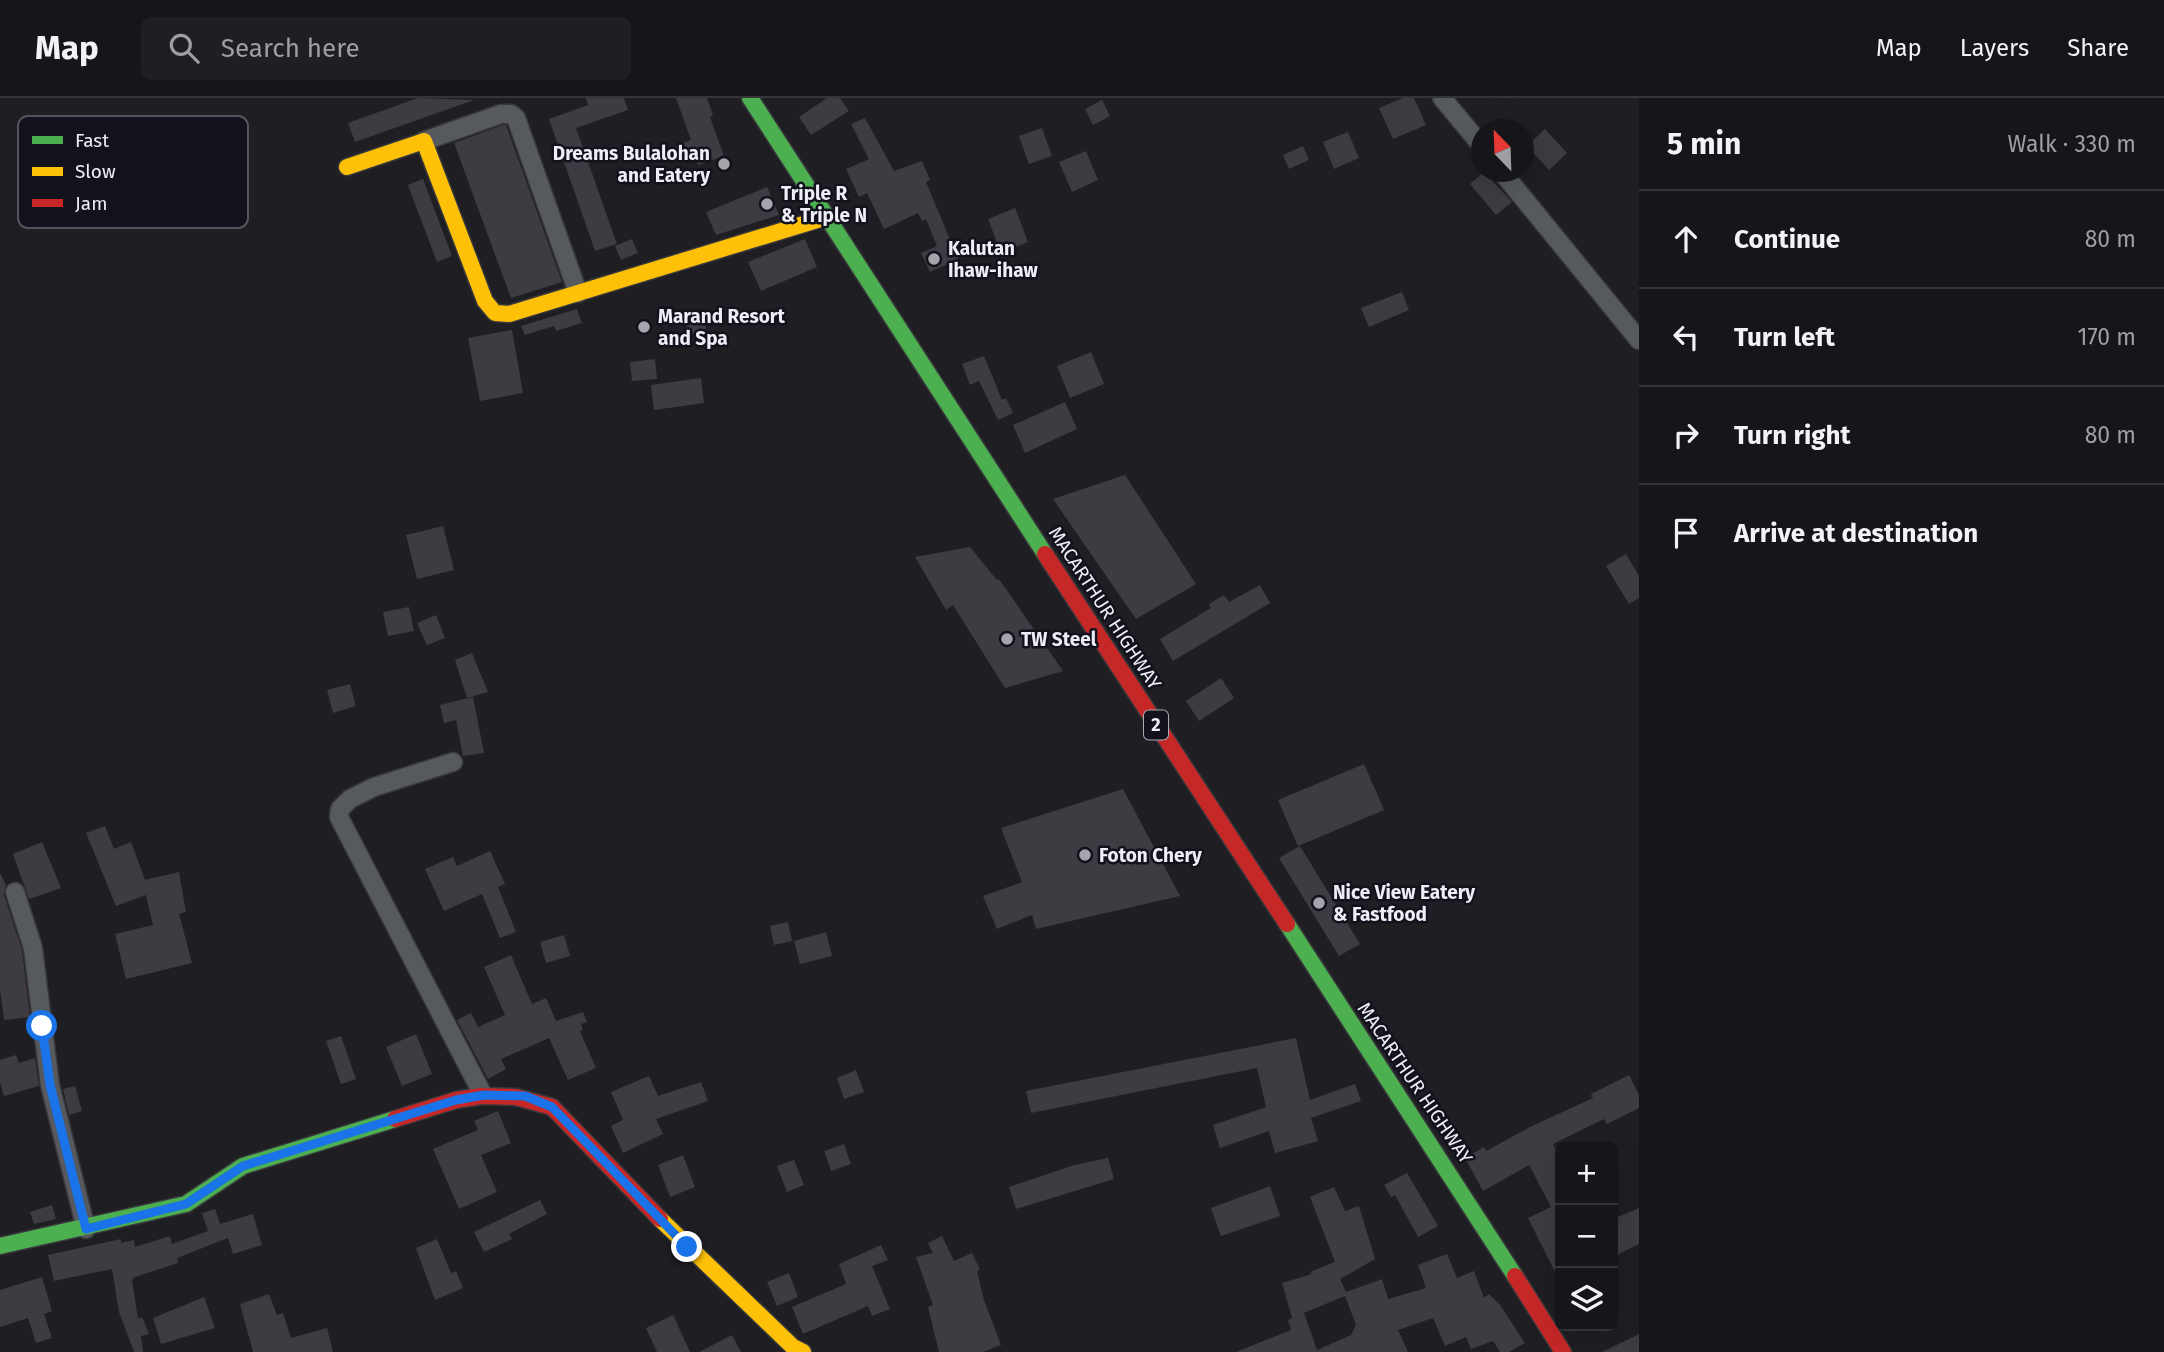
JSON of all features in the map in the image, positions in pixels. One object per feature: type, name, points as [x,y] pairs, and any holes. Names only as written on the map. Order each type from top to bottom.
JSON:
[{"type":"main road","name":"MACARTHUR HIGHWAY","points":[[750,98],[1140,701],[1230,834],[1367,1051],[1451,1175],[1563,1352]]},
{"type":"main road","points":[[347,167],[424,141],[490,309],[495,313],[509,314],[827,217]]},
{"type":"main road","points":[[0,1246],[86,1229],[186,1204],[243,1166],[456,1100],[484,1095],[525,1096],[552,1107],[687,1247],[793,1347],[803,1352]]},
{"type":"street","points":[[1442,98],[1471,133]]},
{"type":"street","points":[[424,141],[501,114],[511,114],[516,118],[578,293]]},
{"type":"street","points":[[1510,182],[1639,340]]},
{"type":"street","points":[[453,762],[358,795],[340,808],[339,817],[484,1095]]},
{"type":"street","points":[[15,891],[33,948],[45,1059],[86,1229]]},
{"type":"building","points":[[418,98],[474,100],[355,142],[348,123]]},
{"type":"building","points":[[586,98],[624,98],[628,110],[576,128],[617,244],[595,251],[549,119],[588,105]]},
{"type":"building","points":[[676,98],[707,98],[713,115],[710,117],[724,156],[698,165],[695,156],[681,161],[675,146],[691,140]]},
{"type":"building","points":[[827,98],[840,98],[849,111],[811,135],[799,117]]},
{"type":"building","points":[[1403,98],[1414,98],[1426,125],[1393,139],[1379,108]]},
{"type":"building","points":[[1102,100],[1110,116],[1093,125],[1085,109]]},
{"type":"building","points":[[865,118],[894,171],[922,161],[930,180],[926,182],[958,259],[930,272],[921,253],[937,246],[926,219],[922,221],[918,213],[884,229],[867,193],[859,197],[846,169],[869,159],[851,124]]},
{"type":"building","points":[[506,125],[562,282],[511,298],[454,143]]},
{"type":"building","points":[[1042,128],[1052,156],[1029,164],[1019,136]]},
{"type":"building","points":[[1545,129],[1567,153],[1549,170],[1534,154],[1534,139]]},
{"type":"building","points":[[1348,132],[1359,158],[1334,169],[1323,142]]},
{"type":"building","points":[[1303,146],[1309,160],[1289,169],[1283,155]]},
{"type":"building","points":[[1086,151],[1098,180],[1072,192],[1059,162]]},
{"type":"building","points":[[423,179],[452,256],[437,262],[408,185]]},
{"type":"building","points":[[1493,182],[1512,202],[1496,215],[1470,184]]},
{"type":"building","points":[[767,187],[779,215],[716,235],[706,212]]},
{"type":"building","points":[[1015,208],[1028,242],[1001,253],[988,219]]},
{"type":"building","points":[[632,239],[638,253],[621,260],[615,246]]},
{"type":"building","points":[[805,239],[817,267],[761,291],[748,262]]},
{"type":"building","points":[[1402,292],[1409,310],[1369,327],[1361,308]]},
{"type":"building","points":[[577,309],[582,323],[556,331],[554,326],[525,335],[521,326]]},
{"type":"building","points":[[687,315],[707,316],[705,335],[686,333]]},
{"type":"building","points":[[512,330],[523,393],[480,401],[468,338]]},
{"type":"building","points":[[1091,352],[1104,384],[1070,398],[1057,366]]},
{"type":"building","points":[[984,356],[1002,400],[1006,398],[1013,413],[998,420],[979,381],[970,385],[962,364]]},
{"type":"building","points":[[655,359],[657,379],[632,381],[630,362]]},
{"type":"building","points":[[701,378],[704,403],[654,410],[651,385]]},
{"type":"building","points":[[1065,402],[1077,429],[1025,453],[1013,425]]},
{"type":"building","points":[[1125,475],[1196,584],[1136,619],[1053,499]]},
{"type":"building","points":[[443,526],[454,570],[417,579],[406,535]]},
{"type":"building","name":"TW Steel","points":[[970,547],[997,580],[999,579],[1063,671],[1005,688],[953,605],[946,610],[915,557]]},
{"type":"building","points":[[1626,554],[1639,576],[1639,598],[1629,604],[1606,566]]},
{"type":"building","points":[[1260,585],[1270,603],[1173,661],[1160,639],[1211,608],[1209,604],[1224,595],[1229,602]]},
{"type":"building","points":[[409,607],[414,631],[388,636],[383,612]]},
{"type":"building","points":[[436,615],[445,638],[427,645],[417,623]]},
{"type":"building","points":[[472,653],[488,692],[467,698],[455,660]]},
{"type":"building","points":[[1221,678],[1234,698],[1199,721],[1186,701]]},
{"type":"building","points":[[350,684],[356,706],[333,713],[327,690]]},
{"type":"building","points":[[473,697],[484,753],[463,756],[456,720],[444,723],[440,705]]},
{"type":"building","points":[[1364,764],[1384,810],[1298,846],[1278,800]]},
{"type":"building","name":"Foton Chery","points":[[1123,789],[1180,896],[1036,929],[1032,915],[997,929],[983,896],[1022,882],[1001,828]]},
{"type":"building","points":[[105,826],[114,849],[131,842],[145,880],[179,872],[186,912],[179,914],[192,963],[126,979],[115,934],[153,925],[146,895],[116,906],[86,833]]},
{"type":"building","points":[[42,842],[61,888],[29,899],[13,854]]},
{"type":"building","points":[[1300,846],[1360,944],[1339,956],[1279,858]]},
{"type":"building","points":[[490,851],[505,884],[498,887],[516,932],[500,938],[482,894],[444,911],[425,869],[453,857],[457,866]]},
{"type":"building","points":[[0,873],[6,885],[4,895],[22,950],[30,1017],[4,1020],[0,989]]},
{"type":"building","points":[[788,922],[792,941],[774,945],[770,926]]},
{"type":"building","points":[[826,932],[832,956],[800,964],[794,941]]},
{"type":"building","points":[[564,935],[570,956],[546,963],[540,942]]},
{"type":"building","points":[[511,955],[532,1004],[546,998],[556,1021],[583,1012],[587,1022],[581,1024],[583,1030],[580,1031],[596,1068],[568,1080],[549,1038],[501,1059],[506,1069],[488,1079],[457,1020],[471,1013],[478,1027],[505,1015],[484,967]]},
{"type":"building","points":[[416,1034],[432,1074],[402,1086],[386,1047]]},
{"type":"building","points":[[341,1036],[356,1079],[341,1084],[326,1041]]},
{"type":"building","points":[[1296,1038],[1310,1100],[1355,1084],[1361,1101],[1311,1118],[1318,1141],[1275,1153],[1269,1131],[1220,1148],[1213,1125],[1266,1107],[1257,1068],[1031,1113],[1026,1091]]},
{"type":"building","points":[[16,1055],[19,1063],[35,1058],[39,1086],[4,1096],[0,1082],[0,1060]]},
{"type":"building","points":[[856,1070],[864,1092],[844,1099],[837,1078]]},
{"type":"building","points":[[1629,1075],[1639,1095],[1639,1108],[1607,1124],[1604,1119],[1553,1144],[1555,1272],[1528,1218],[1551,1207],[1529,1165],[1483,1191],[1465,1158],[1484,1147],[1486,1151],[1593,1098],[1591,1094]]},
{"type":"building","points":[[649,1076],[658,1096],[701,1082],[708,1101],[656,1119],[663,1134],[623,1153],[611,1126],[623,1120],[611,1092]]},
{"type":"building","points":[[75,1086],[82,1111],[69,1115],[63,1089]]},
{"type":"building","points":[[498,1111],[511,1143],[481,1155],[497,1192],[459,1209],[433,1149],[478,1130],[474,1121]]},
{"type":"building","points":[[844,1144],[851,1164],[831,1171],[824,1151]]},
{"type":"building","points":[[683,1155],[695,1187],[670,1197],[658,1165]]},
{"type":"building","points":[[1108,1158],[1114,1179],[1016,1209],[1009,1187],[1074,1165]]},
{"type":"building","points":[[794,1160],[804,1185],[787,1192],[777,1166]]},
{"type":"building","points":[[1407,1173],[1438,1226],[1418,1237],[1395,1195],[1391,1197],[1384,1185]]},
{"type":"building","points":[[1270,1186],[1280,1216],[1221,1236],[1211,1208]]},
{"type":"building","points":[[1334,1187],[1345,1211],[1359,1206],[1375,1259],[1340,1279],[1346,1292],[1382,1279],[1388,1299],[1426,1288],[1418,1265],[1447,1254],[1457,1278],[1474,1271],[1484,1298],[1489,1294],[1500,1305],[1525,1343],[1509,1352],[1500,1352],[1493,1341],[1471,1349],[1466,1337],[1445,1346],[1433,1318],[1398,1330],[1408,1352],[1236,1352],[1291,1330],[1288,1320],[1292,1318],[1282,1283],[1312,1274],[1310,1272],[1335,1262],[1310,1197]],"holes":[[[1345,1296],[1356,1325],[1351,1335],[1317,1350],[1304,1313],[1299,1315]]]},
{"type":"building","points":[[540,1200],[547,1214],[509,1234],[512,1239],[484,1252],[474,1232]]},
{"type":"building","points":[[52,1205],[56,1219],[34,1224],[30,1212]]},
{"type":"building","points":[[1639,1208],[1639,1244],[1618,1254],[1618,1217]]},
{"type":"building","points":[[215,1209],[220,1224],[253,1214],[262,1245],[233,1254],[228,1238],[177,1258],[178,1263],[135,1277],[132,1280],[138,1319],[142,1317],[149,1334],[141,1336],[143,1352],[134,1352],[119,1312],[112,1269],[54,1281],[48,1255],[121,1239],[121,1243],[134,1240],[135,1247],[170,1236],[172,1244],[208,1231],[202,1213]]},
{"type":"building","points":[[942,1236],[954,1261],[972,1253],[980,1270],[977,1271],[984,1300],[1001,1345],[983,1352],[939,1352],[928,1307],[933,1305],[916,1257],[933,1253],[928,1243]]},
{"type":"building","points":[[437,1239],[451,1273],[456,1271],[463,1288],[435,1300],[416,1248]]},
{"type":"building","points":[[881,1245],[888,1260],[872,1266],[890,1309],[872,1316],[868,1306],[803,1334],[792,1307],[846,1284],[839,1264]]},
{"type":"building","points":[[789,1273],[798,1297],[777,1306],[767,1282]]},
{"type":"building","points":[[42,1277],[52,1311],[44,1314],[52,1338],[36,1343],[28,1318],[0,1327],[0,1290]]},
{"type":"building","points":[[269,1294],[277,1315],[283,1313],[291,1338],[327,1328],[333,1352],[253,1352],[240,1304]]},
{"type":"building","points":[[204,1297],[215,1328],[161,1344],[153,1318]]},
{"type":"building","points":[[673,1315],[690,1352],[657,1352],[646,1328]]},
{"type":"building","points":[[1639,1334],[1639,1352],[1602,1352]]},
{"type":"building","points":[[732,1335],[741,1352],[699,1352]]},
{"type":"traffic: fast","points":[[750,98],[1045,554]]},
{"type":"traffic: fast","points":[[1287,924],[1515,1276]]},
{"type":"traffic: fast","points":[[0,1246],[186,1204],[243,1166],[395,1119]]},
{"type":"traffic: slow","points":[[347,167],[424,141],[485,301],[495,313],[509,314],[827,217]]},
{"type":"traffic: slow","points":[[660,1219],[793,1347],[803,1352]]},
{"type":"traffic: jam","points":[[1045,554],[1287,924]]},
{"type":"traffic: jam","points":[[395,1119],[456,1100],[481,1096],[516,1097],[552,1107],[660,1219]]},
{"type":"traffic: jam","points":[[1515,1276],[1563,1352]]},
{"type":"place","name":"Dreams Bulalohan and Eatery","points":[[724,164]]},
{"type":"place","name":"Triple R & Triple N","points":[[767,204]]},
{"type":"place","name":"Kalutan Ihaw-ihaw","points":[[934,259]]},
{"type":"place","name":"Marand Resort and Spa","points":[[644,327]]},
{"type":"place","name":"TW Steel","points":[[1007,639]]},
{"type":"place","name":"Foton Chery","points":[[1085,855]]},
{"type":"place","name":"Nice View Eatery & Fastfood","points":[[1319,903]]},
{"type":"route","points":[[42,1026],[50,1085],[86,1229],[186,1204],[243,1166],[382,1122],[470,1097],[525,1096],[552,1107],[687,1247]]}]
